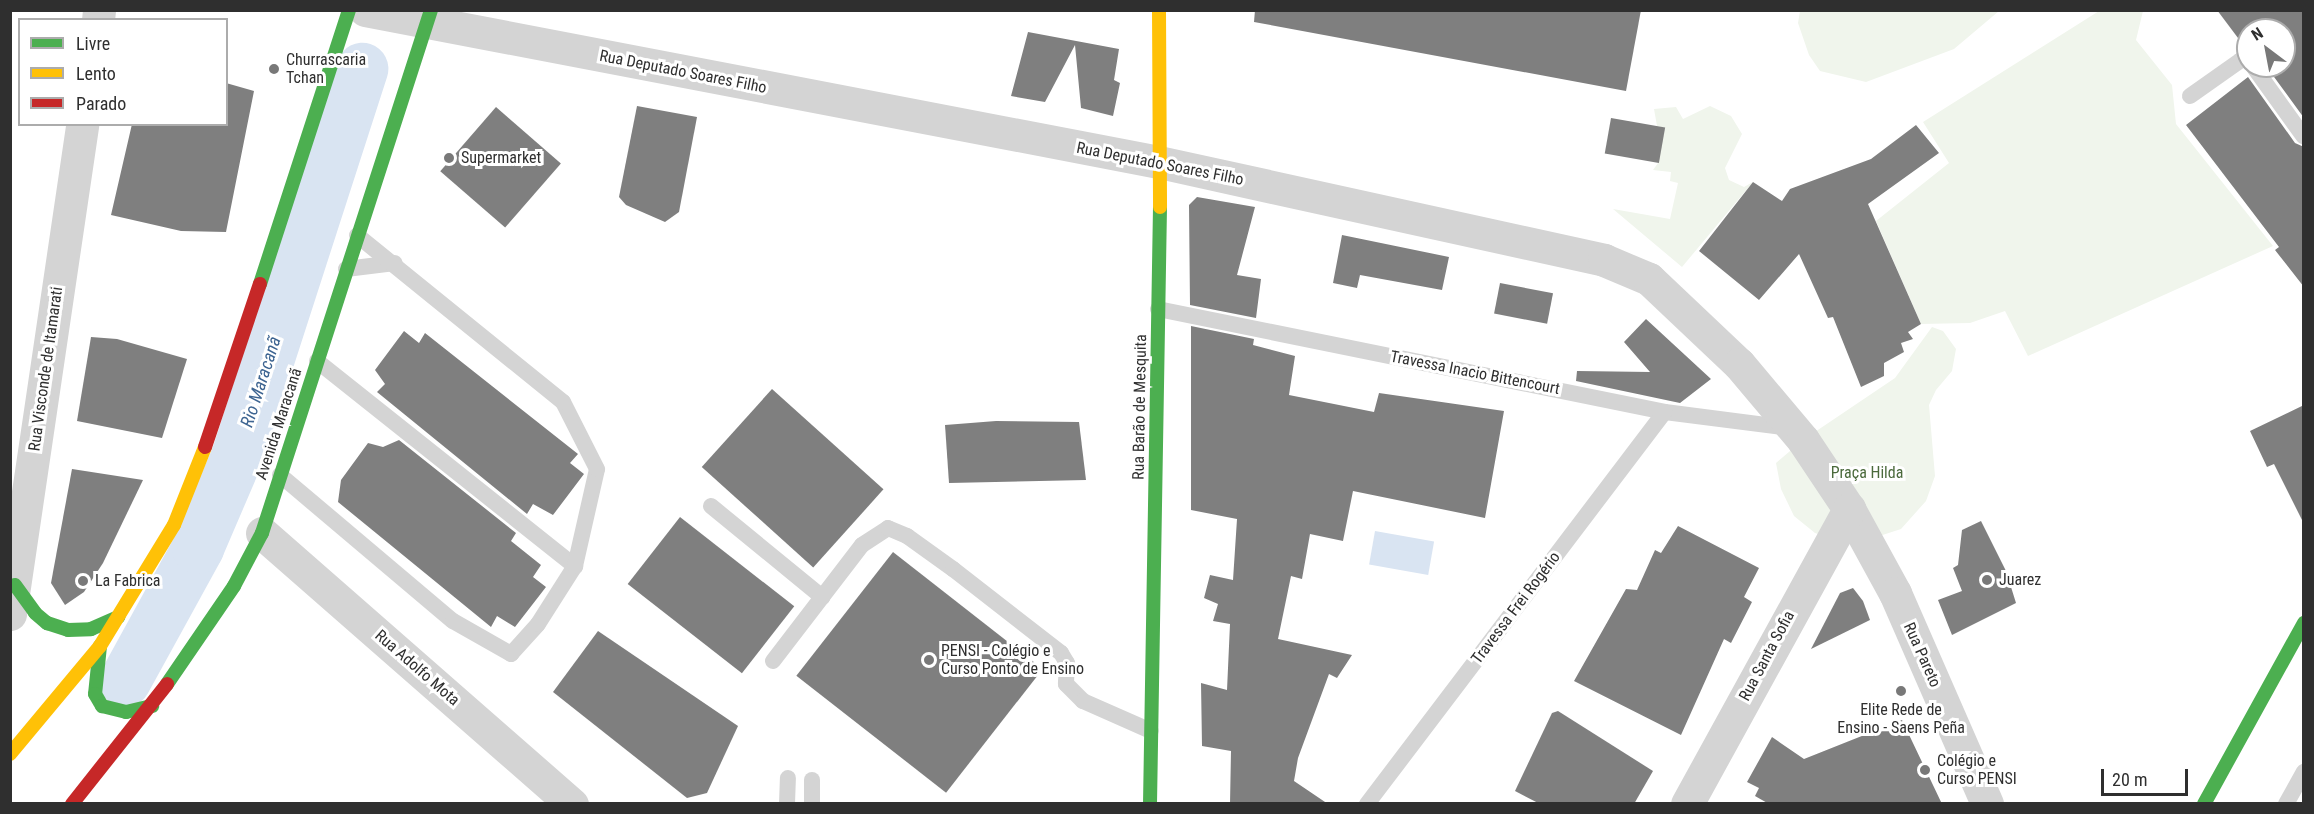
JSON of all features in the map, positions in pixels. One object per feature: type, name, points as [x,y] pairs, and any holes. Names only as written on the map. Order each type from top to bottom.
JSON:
[{"type":"main road","points":[[10,754],[100,646],[174,525],[215,421],[349,10]]},
{"type":"main road","name":"Rua Barão de Mesquita","points":[[1150,804],[1158,309],[1159,10]]},
{"type":"main road","name":"Avenida Maracanã","points":[[72,804],[152,706],[234,586],[262,533],[429,17]]},
{"type":"main road","points":[[13,599],[47,623],[68,630],[91,629],[118,617]]},
{"type":"main road","points":[[2204,804],[2304,623]]},
{"type":"main road","points":[[100,646],[95,694],[102,706],[126,712],[152,706]]},
{"type":"street","name":"Rua Deputado Soares Filho","points":[[365,10],[429,17],[1159,162],[1604,260],[1649,279],[1693,317],[1739,363],[1793,429],[1849,509]]},
{"type":"street","name":"Rua Visconde de Itamarati","points":[[13,599],[82,126]]},
{"type":"street","name":"Rua Santa Sofia","points":[[1687,804],[1849,509]]},
{"type":"street","name":"Rua Pareto","points":[[1849,509],[1895,593],[1987,804]]},
{"type":"street","name":"Rua Adolfo Mota","points":[[262,533],[572,804]]},
{"type":"lane","points":[[2190,96],[2236,64]]},
{"type":"lane","points":[[2262,78],[2304,137]]},
{"type":"lane","points":[[280,475],[453,621],[511,654],[538,624],[575,566],[597,469],[563,402],[357,235]]},
{"type":"lane","points":[[346,269],[394,263]]},
{"type":"lane","name":"Travessa Inacio Bittencourt","points":[[1158,309],[1665,412],[1793,429]]},
{"type":"lane","points":[[317,361],[575,566]]},
{"type":"lane","name":"Travessa Frei Rogério","points":[[1367,804],[1665,412]]},
{"type":"lane","points":[[711,506],[822,597]]},
{"type":"lane","points":[[773,661],[874,534],[888,528],[953,569],[1061,653],[1067,663],[1066,684],[1083,701],[1151,731]]},
{"type":"lane","points":[[2286,804],[2304,771]]},
{"type":"lane","points":[[787,804],[788,778]]},
{"type":"lane","points":[[812,780],[812,804]]},
{"type":"green space","points":[[1800,10],[1999,11],[1954,49],[1866,82],[1820,71],[1809,55],[1798,23]]},
{"type":"green space","points":[[2099,11],[2143,11],[2136,40],[2172,85],[2176,124],[2273,246],[2028,356],[2005,311],[1970,323],[1921,324],[1876,221],[1949,163],[1923,122]]},
{"type":"green space","points":[[1710,106],[1731,116],[1742,134],[1725,168],[1729,180],[1744,187],[1753,182],[1682,267],[1613,209],[1670,219],[1678,183],[1670,181],[1671,172],[1653,170],[1658,163],[1665,128],[1657,126],[1654,109],[1676,107],[1683,119]]},
{"type":"green space","name":"Praça Hilda","points":[[1932,327],[1943,331],[1956,349],[1952,371],[1936,390],[1929,405],[1935,476],[1926,501],[1901,529],[1864,541],[1840,541],[1815,533],[1794,516],[1781,489],[1776,463],[1803,440],[1895,378]]},
{"type":"water","points":[[1375,531],[1434,541],[1428,575],[1369,564]]},
{"type":"building","points":[[1255,10],[1641,10],[1626,91],[1254,22]]},
{"type":"building","points":[[2217,10],[2304,10],[2304,118],[2275,78],[2296,78],[2296,18],[2236,18],[2236,35]]},
{"type":"building","points":[[1028,32],[1119,49],[1114,80],[1120,83],[1113,116],[1081,108],[1075,45],[1045,102],[1011,96]]},
{"type":"building","points":[[2249,78],[2295,143],[2304,147],[2304,287],[2275,250],[2279,247],[2186,125]]},
{"type":"building","points":[[228,84],[254,91],[226,232],[181,231],[111,215],[132,126],[228,126]]},
{"type":"building","points":[[637,106],[697,117],[679,212],[665,222],[626,205],[619,197]]},
{"type":"building","points":[[496,107],[561,163],[505,228],[440,171]]},
{"type":"building","points":[[1611,118],[1665,128],[1659,163],[1605,153]]},
{"type":"building","points":[[1916,125],[1939,153],[1868,204],[1921,324],[1908,332],[1913,339],[1901,343],[1904,352],[1884,363],[1884,376],[1861,387],[1833,317],[1828,318],[1799,254],[1759,300],[1699,251],[1753,182],[1782,201],[1790,189],[1871,159]]},
{"type":"building","points":[[1197,197],[1255,207],[1237,275],[1261,279],[1256,318],[1190,305],[1189,205]]},
{"type":"building","points":[[1342,235],[1449,257],[1442,290],[1360,275],[1357,288],[1333,283]]},
{"type":"building","points":[[1500,283],[1553,293],[1547,324],[1494,313]]},
{"type":"building","points":[[1646,319],[1711,379],[1680,403],[1576,381],[1577,371],[1650,372],[1624,342]]},
{"type":"building","points":[[1191,326],[1254,339],[1253,345],[1295,356],[1289,395],[1374,412],[1379,393],[1504,411],[1485,518],[1353,491],[1343,541],[1310,534],[1302,579],[1291,576],[1278,639],[1352,655],[1337,678],[1329,674],[1298,758],[1294,781],[1328,804],[1230,804],[1231,751],[1202,746],[1201,683],[1227,690],[1230,624],[1213,621],[1218,604],[1204,598],[1210,575],[1233,580],[1237,519],[1191,510]]},
{"type":"building","points":[[404,331],[419,343],[425,333],[578,454],[570,463],[584,474],[553,515],[533,504],[527,514],[377,392],[385,384],[375,370]]},
{"type":"building","points":[[91,337],[117,339],[187,359],[162,438],[77,421]]},
{"type":"building","points":[[772,389],[883,489],[813,567],[702,467]]},
{"type":"building","points":[[2304,405],[2304,524],[2274,464],[2267,467],[2250,431]]},
{"type":"building","points":[[996,421],[1079,422],[1086,480],[949,483],[945,425]]},
{"type":"building","points":[[399,440],[516,533],[511,541],[541,565],[533,577],[546,587],[515,627],[497,616],[491,627],[338,502],[341,480],[368,443],[383,447]]},
{"type":"building","points":[[72,469],[143,480],[103,563],[84,592],[65,605],[51,583]]},
{"type":"building","points":[[680,517],[794,606],[742,673],[628,584]]},
{"type":"building","points":[[1981,521],[2006,571],[2016,603],[1952,635],[1938,600],[1962,591],[1953,568],[1958,565],[1962,530]]},
{"type":"building","points":[[1678,526],[1759,568],[1744,597],[1752,602],[1731,643],[1724,639],[1681,735],[1574,681],[1626,589],[1637,590],[1655,550],[1661,553]]},
{"type":"building","name":"PENSI - Colégio e Curso Ponto de Ensino","points":[[893,552],[1043,669],[946,793],[796,676]]},
{"type":"building","points":[[1853,588],[1863,601],[1870,620],[1811,649],[1840,593]]},
{"type":"building","points":[[598,631],[738,726],[707,793],[687,798],[553,692]]},
{"type":"building","points":[[1558,711],[1653,771],[1634,804],[1540,804],[1515,791],[1552,713]]},
{"type":"building","points":[[1902,720],[1942,804],[1769,804],[1755,796],[1759,788],[1747,782],[1772,737],[1804,759]]},
{"type":"waterway","name":"Rio Maracanã","points":[[125,681],[198,548],[237,457],[362,69]]},
{"type":"traffic: fast","points":[[260,284],[349,10]]},
{"type":"traffic: fast","points":[[167,684],[234,586],[262,533],[431,10]]},
{"type":"traffic: fast","points":[[1150,804],[1160,207]]},
{"type":"traffic: fast","points":[[15,585],[35,613],[47,623],[68,630],[91,629],[118,617]]},
{"type":"traffic: fast","points":[[2204,804],[2304,623]]},
{"type":"traffic: fast","points":[[100,646],[95,694],[102,706],[126,712],[152,706]]},
{"type":"traffic: slow","points":[[1159,10],[1160,207]]},
{"type":"traffic: slow","points":[[10,754],[100,646],[174,525],[205,447]]},
{"type":"traffic: jam","points":[[205,447],[260,284]]},
{"type":"traffic: jam","points":[[72,804],[167,684]]},
{"type":"place","name":"Churrascaria Tchan","points":[[274,69]]},
{"type":"place","name":"Supermarket","points":[[449,158]]},
{"type":"place","name":"Juarez","points":[[1987,580]]},
{"type":"place","name":"La Fabrica","points":[[83,581]]},
{"type":"place","name":"PENSI - Colégio e Curso Ponto de Ensino","points":[[929,660]]},
{"type":"place","name":"Elite Rede de Ensino - Saens Peña","points":[[1901,691]]},
{"type":"place","name":"Colégio e Curso PENSI","points":[[1925,770]]}]
